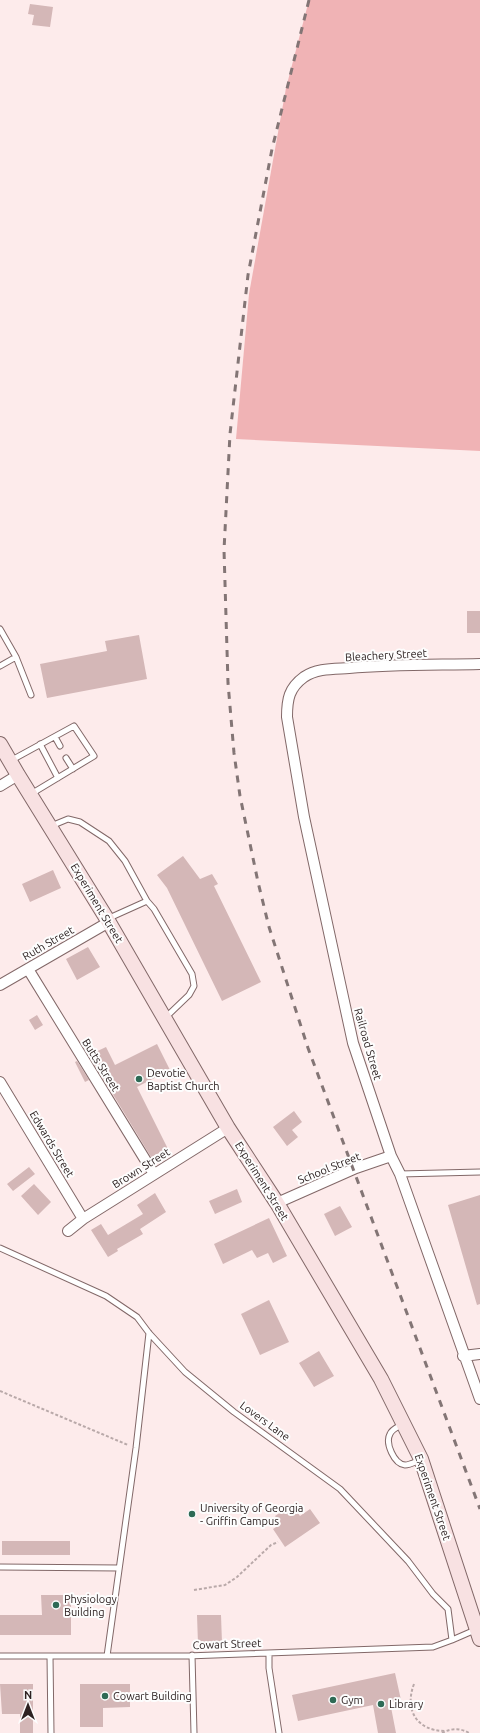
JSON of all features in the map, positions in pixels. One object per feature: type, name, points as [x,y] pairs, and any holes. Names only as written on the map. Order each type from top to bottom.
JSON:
[{"type":"main road","name":"Experiment Street","points":[[0,744],[108,920],[228,1128],[277,1203],[381,1379],[421,1459],[478,1634]]},
{"type":"street","name":"Bleachery Street","points":[[297,684],[305,677],[319,671],[381,665],[480,664]]},
{"type":"street","name":"Railroad Street","points":[[297,684],[291,692],[287,702],[287,717],[304,817],[353,1043],[391,1156],[400,1174],[463,1356],[480,1399]]},
{"type":"street","points":[[0,786],[18,775]]},
{"type":"street","name":"Ruth Street","points":[[0,985],[108,920]]},
{"type":"street","name":"Butts Street","points":[[28,969],[154,1174]]},
{"type":"street","name":"Edwards Street","points":[[0,1082],[83,1219]]},
{"type":"street","name":"Brown Street","points":[[68,1231],[83,1219],[228,1128]]},
{"type":"street","name":"School Street","points":[[277,1203],[356,1168],[391,1156]]},
{"type":"street","points":[[463,1356],[480,1354]]},
{"type":"lane","points":[[0,629],[16,657],[30,695]]},
{"type":"lane","points":[[0,666],[16,657]]},
{"type":"lane","points":[[10,761],[74,726],[94,756],[30,795]]},
{"type":"lane","points":[[55,737],[60,746]]},
{"type":"lane","points":[[40,744],[58,778]]},
{"type":"lane","points":[[66,758],[73,769]]},
{"type":"lane","points":[[50,826],[68,819],[80,822],[109,841],[125,861],[147,901],[154,909],[192,974],[194,986],[189,995],[165,1018]]},
{"type":"lane","points":[[108,920],[147,901]]},
{"type":"lane","points":[[400,1174],[480,1172]]},
{"type":"lane","name":"Lovers Lane","points":[[0,1248],[106,1296],[137,1317],[149,1333],[185,1372],[234,1412],[340,1489],[408,1561],[433,1594],[448,1609],[452,1640]]},
{"type":"lane","points":[[107,1656],[136,1448],[149,1333]]},
{"type":"lane","points":[[403,1424],[392,1430],[388,1439],[393,1454],[398,1462],[403,1465],[410,1464],[421,1459]]},
{"type":"lane","points":[[0,1567],[119,1568]]},
{"type":"lane","points":[[452,1640],[478,1634]]},
{"type":"lane","name":"Cowart Street","points":[[0,1656],[269,1653],[433,1647],[452,1640]]},
{"type":"lane","points":[[269,1653],[269,1668],[279,1733]]},
{"type":"lane","points":[[192,1655],[194,1733]]},
{"type":"lane","points":[[50,1656],[51,1733]]},
{"type":"path","points":[[0,1391],[136,1448]]},
{"type":"path","points":[[194,1590],[225,1586],[237,1577],[271,1545],[278,1542]]},
{"type":"path","points":[[414,1684],[410,1697],[412,1712],[420,1723],[432,1733]]},
{"type":"path","points":[[429,1729],[445,1731],[459,1729],[469,1733]]},
{"type":"shaded area","points":[[309,0],[480,0],[480,451],[236,439],[249,294],[286,88]]},
{"type":"building","points":[[30,4],[53,7],[50,27],[32,25],[34,15],[28,14]]},
{"type":"building","points":[[467,611],[480,611],[480,633],[467,633]]},
{"type":"building","points":[[139,635],[147,679],[47,698],[40,664],[107,651],[105,641]]},
{"type":"building","points":[[183,856],[200,879],[212,874],[218,884],[214,886],[261,982],[222,1001],[167,888],[157,875]]},
{"type":"building","points":[[53,870],[61,888],[30,902],[22,884]]},
{"type":"building","points":[[88,947],[100,967],[77,980],[66,959]]},
{"type":"building","points":[[37,1015],[43,1025],[35,1030],[29,1020]]},
{"type":"building","points":[[157,1044],[170,1070],[137,1087],[168,1149],[151,1157],[89,1055],[106,1047],[115,1065]]},
{"type":"building","points":[[77,1061],[89,1080],[85,1082],[75,1062]]},
{"type":"building","points":[[294,1111],[302,1122],[292,1130],[298,1137],[287,1146],[273,1127]]},
{"type":"building","points":[[29,1167],[35,1174],[13,1191],[7,1184]]},
{"type":"building","points":[[34,1184],[51,1202],[38,1215],[21,1196]]},
{"type":"building","points":[[237,1189],[242,1202],[215,1214],[209,1201]]},
{"type":"building","points":[[155,1193],[166,1212],[140,1229],[143,1234],[117,1249],[118,1251],[108,1257],[91,1230],[101,1224],[108,1235],[143,1214],[137,1205]]},
{"type":"building","points":[[480,1195],[480,1304],[477,1305],[448,1205]]},
{"type":"building","points":[[340,1206],[352,1227],[335,1236],[324,1214]]},
{"type":"building","points":[[269,1218],[287,1256],[273,1263],[268,1253],[257,1258],[252,1250],[223,1264],[214,1244]]},
{"type":"building","points":[[269,1300],[289,1342],[260,1355],[241,1314]]},
{"type":"building","points":[[319,1351],[334,1376],[314,1387],[299,1363]]},
{"type":"building","points":[[292,1505],[300,1516],[310,1509],[320,1523],[285,1547],[273,1529],[281,1524],[275,1516]]},
{"type":"building","points":[[2,1541],[70,1541],[70,1555],[2,1555]]},
{"type":"building","name":"Physiology Building","points":[[41,1595],[71,1595],[71,1635],[0,1635],[0,1615],[42,1615]]},
{"type":"building","points":[[197,1615],[221,1615],[222,1643],[198,1644]]},
{"type":"building","name":"Gym","points":[[395,1673],[401,1700],[390,1702],[396,1733],[378,1733],[373,1705],[298,1721],[292,1695]]},
{"type":"building","points":[[0,1684],[33,1684],[33,1733],[20,1733],[20,1714],[2,1714]]},
{"type":"building","name":"Cowart Building","points":[[80,1684],[130,1684],[130,1707],[103,1708],[103,1727],[80,1727]]},
{"type":"railway","points":[[309,0],[272,149],[248,275],[230,434],[224,550],[228,683],[234,753],[240,796],[269,927],[308,1048],[480,1509]]},
{"type":"place","name":"Devotie Baptist Church","points":[[139,1079]]},
{"type":"place","name":"University of Georgia - Griffin Campus","points":[[192,1514]]},
{"type":"place","name":"Physiology Building","points":[[56,1605]]},
{"type":"place","name":"Cowart Building","points":[[105,1696]]},
{"type":"place","name":"Gym","points":[[333,1700]]},
{"type":"place","name":"Library","points":[[381,1704]]}]
